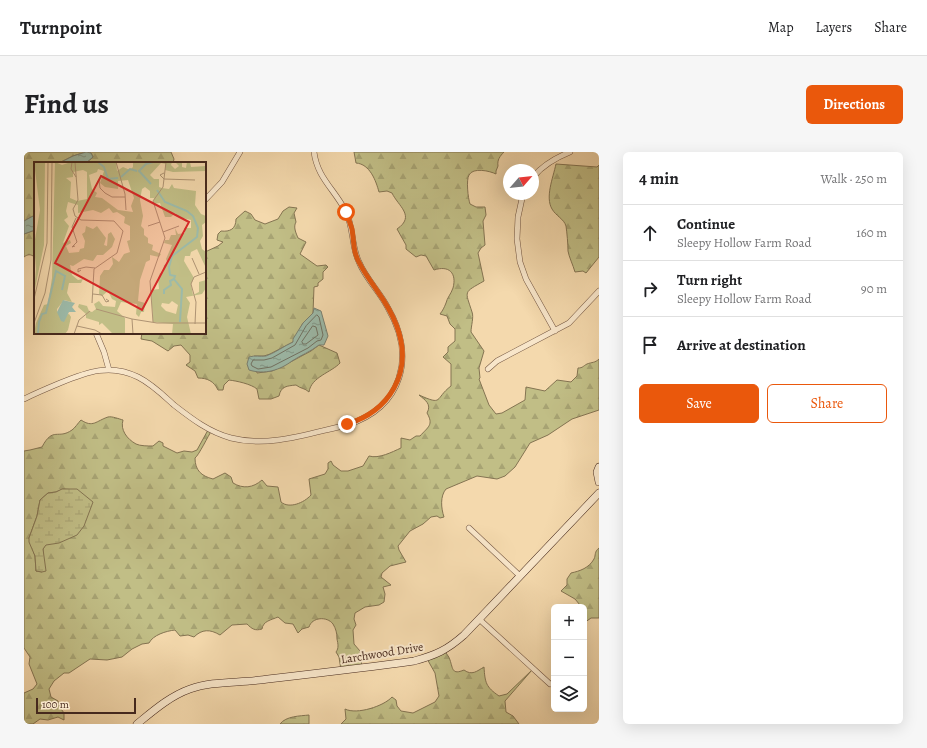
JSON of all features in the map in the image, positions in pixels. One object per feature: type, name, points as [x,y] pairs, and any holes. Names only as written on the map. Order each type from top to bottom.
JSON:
[{"type":"street","points":[[206,199],[222,182],[240,152]]},
{"type":"street","points":[[24,399],[81,374],[109,370],[123,372],[143,380],[192,419],[212,431],[247,441],[277,440],[347,424],[365,417],[384,402],[394,388],[401,372],[403,361],[401,338],[389,308],[359,264],[355,254],[352,229],[346,212],[321,176],[316,164],[314,152]]},
{"type":"street","points":[[539,170],[550,161],[570,152]]},
{"type":"street","points":[[522,200],[518,217],[517,239],[520,262],[526,279],[555,331]]},
{"type":"street","points":[[488,369],[497,361],[525,345],[569,323],[599,291]]},
{"type":"street","points":[[96,334],[104,352],[109,370]]},
{"type":"street","points":[[599,467],[597,472],[599,482]]},
{"type":"street","name":"Larchwood Drive","points":[[137,724],[169,699],[191,688],[212,684],[414,661],[433,656],[451,647],[599,493]]},
{"type":"street","points":[[470,528],[520,576]]},
{"type":"street","points":[[479,619],[550,684]]},
{"type":"green space","points":[[24,152],[86,152],[61,162],[34,162],[34,216],[24,221]]},
{"type":"green space","points":[[89,152],[171,152],[174,159],[173,162],[87,162],[93,157]]},
{"type":"green space","points":[[354,152],[504,152],[498,160],[496,174],[478,170],[471,173],[468,177],[468,194],[470,204],[476,207],[485,207],[486,215],[483,221],[485,245],[478,253],[484,281],[469,290],[467,296],[473,314],[471,332],[484,351],[479,368],[479,379],[489,405],[496,414],[502,413],[525,400],[526,387],[545,391],[557,380],[571,382],[577,376],[578,368],[599,359],[599,410],[572,419],[548,435],[530,443],[515,467],[505,476],[497,479],[477,476],[446,489],[442,502],[444,517],[431,517],[423,524],[410,531],[398,546],[406,562],[390,566],[382,573],[381,577],[391,585],[383,587],[385,594],[384,602],[379,605],[365,607],[355,613],[354,619],[356,625],[353,630],[354,644],[360,651],[362,667],[341,670],[339,657],[336,652],[338,646],[336,629],[330,621],[324,619],[313,621],[309,627],[302,629],[298,633],[293,624],[285,623],[278,617],[266,622],[262,629],[254,629],[247,624],[232,625],[220,635],[209,631],[203,631],[194,637],[188,635],[180,636],[175,630],[164,632],[153,638],[149,643],[142,644],[132,649],[122,657],[107,660],[90,659],[69,673],[64,673],[54,681],[49,689],[51,697],[58,701],[59,706],[64,713],[64,720],[58,717],[48,720],[40,719],[33,724],[24,724],[24,693],[33,689],[37,684],[29,664],[30,657],[24,648],[24,451],[42,447],[49,437],[56,434],[67,433],[81,420],[92,424],[110,417],[123,420],[123,431],[130,440],[136,444],[142,446],[153,446],[159,441],[163,443],[163,446],[177,453],[184,451],[192,452],[197,450],[208,430],[212,430],[195,458],[196,466],[202,474],[213,479],[225,473],[231,477],[233,483],[244,487],[255,485],[262,480],[267,486],[278,487],[281,502],[292,505],[301,503],[311,495],[309,479],[325,474],[328,469],[328,463],[331,461],[333,465],[341,471],[348,471],[363,466],[369,456],[381,456],[401,448],[401,438],[410,440],[416,436],[420,436],[428,428],[430,423],[427,413],[429,407],[419,395],[432,400],[438,400],[451,386],[451,364],[443,357],[448,352],[448,347],[455,341],[455,329],[450,324],[447,316],[440,314],[453,288],[453,274],[444,269],[434,270],[426,256],[421,255],[416,257],[406,249],[406,245],[397,229],[405,220],[404,211],[392,193],[387,191],[379,192],[372,174],[365,166],[356,163]],"holes":[[[63,489],[77,490],[43,549],[42,572],[36,571],[35,556],[29,538],[37,516],[40,500],[48,493]]]},
{"type":"green space","points":[[556,164],[597,167],[599,165],[599,257],[586,273],[583,271],[575,272],[568,251],[566,226],[564,221],[552,209],[550,204],[549,193]]},
{"type":"green space","points":[[289,207],[297,208],[294,213],[296,222],[295,230],[298,238],[306,242],[300,254],[317,266],[326,265],[328,267],[323,272],[323,279],[318,283],[318,286],[314,287],[313,313],[303,323],[293,342],[270,354],[264,356],[254,356],[257,373],[272,371],[311,351],[319,345],[337,353],[340,363],[314,382],[309,392],[296,385],[283,388],[279,396],[271,399],[259,399],[257,389],[254,387],[229,380],[224,385],[223,390],[218,390],[210,381],[198,378],[195,371],[186,365],[190,362],[190,355],[181,345],[174,346],[168,351],[152,341],[141,339],[142,334],[206,334],[206,252],[223,242],[217,240],[218,234],[221,231],[232,229],[235,225],[236,219],[245,211],[251,214],[255,220],[265,224],[278,219],[283,211]]},
{"type":"green space","points":[[34,230],[34,256],[27,255],[24,257],[24,234]]},
{"type":"green space","points":[[62,489],[77,489],[93,502],[84,526],[77,535],[59,543],[46,545],[43,549],[46,571],[36,571],[35,556],[29,542],[29,538],[37,516],[40,500],[48,493],[56,492]]},
{"type":"green space","points":[[599,548],[599,618],[591,618],[587,621],[587,604],[579,604],[575,599],[561,591],[567,585],[567,579],[571,573],[590,565],[594,559],[597,549]]},
{"type":"green space","points":[[443,649],[449,657],[454,670],[457,672],[464,670],[472,673],[484,667],[487,684],[491,690],[499,696],[507,694],[532,670],[505,701],[506,712],[513,716],[519,724],[341,724],[346,719],[345,709],[356,711],[370,709],[383,704],[392,697],[396,700],[397,706],[401,711],[413,713],[435,702],[439,696],[435,673],[426,657]]},
{"type":"green space","points":[[309,715],[309,724],[280,724],[289,718]]},
{"type":"water","points":[[86,152],[91,153],[93,157],[87,162],[61,162]]},
{"type":"water","points":[[34,216],[34,230],[24,234],[24,221]]},
{"type":"water","points":[[314,308],[321,311],[328,336],[324,345],[319,345],[272,371],[261,372],[249,370],[247,364],[249,357],[266,356],[293,342],[293,339],[303,323],[313,313]]},
{"type":"route","points":[[346,212],[352,229],[355,254],[359,264],[389,308],[397,326],[403,350],[401,372],[391,394],[375,411],[356,422],[347,424]]}]
